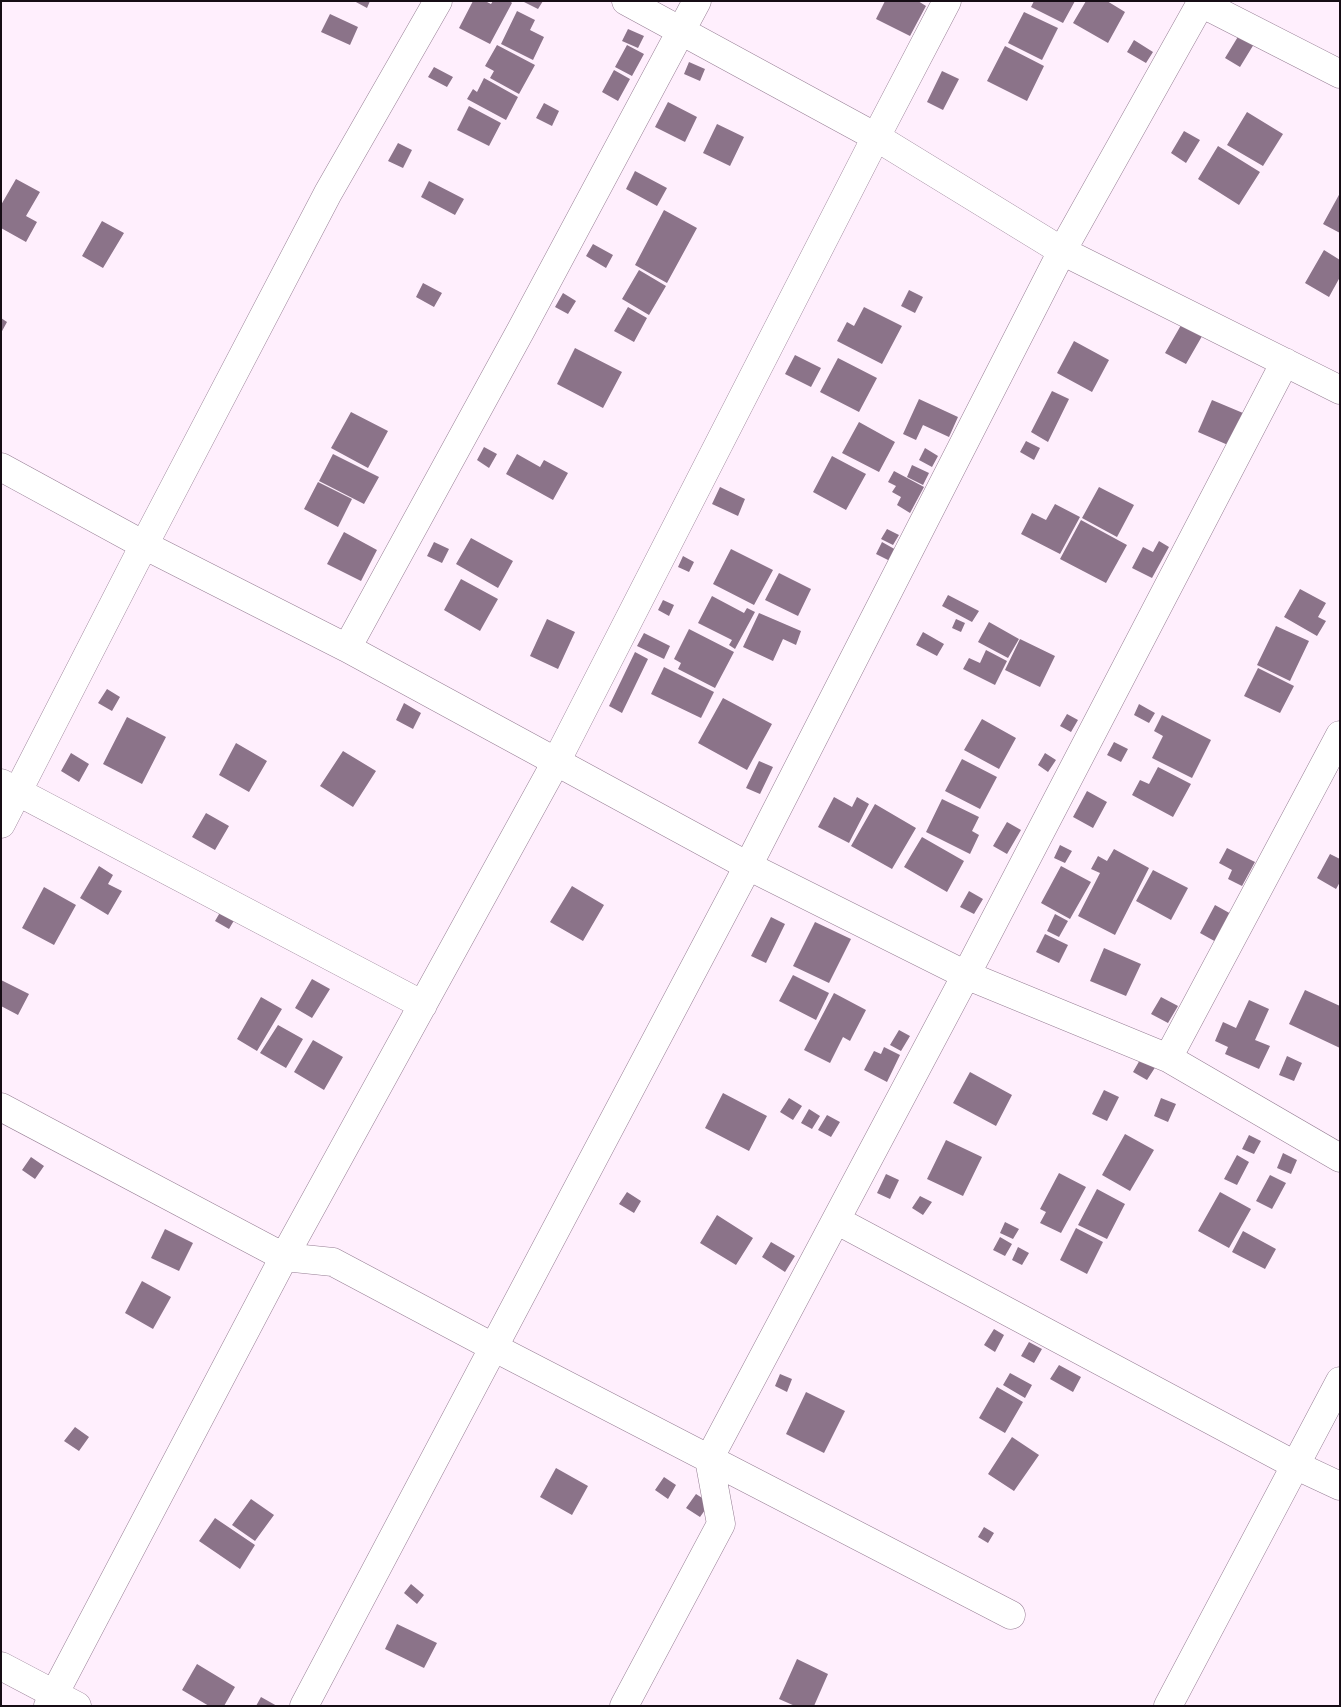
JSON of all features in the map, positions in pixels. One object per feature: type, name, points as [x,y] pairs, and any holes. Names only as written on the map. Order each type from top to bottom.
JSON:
[{"type":"street","points":[[1,824],[10,787],[144,545],[328,193],[438,1]]},
{"type":"street","points":[[626,1],[876,137],[1062,251],[1340,390]]},
{"type":"street","points":[[346,648],[521,330],[697,1]]},
{"type":"street","points":[[1,1666],[60,1702],[284,1257],[556,762],[876,137],[948,1]]},
{"type":"street","points":[[304,1706],[748,866],[1062,251],[1202,2],[1340,74]]},
{"type":"street","points":[[624,1706],[721,1524],[709,1459],[966,975],[1285,362]]},
{"type":"street","points":[[1,467],[144,545],[346,648],[748,866],[966,975],[1168,1058],[1340,1158]]},
{"type":"street","points":[[1168,1058],[1340,735]]},
{"type":"street","points":[[10,787],[423,1005]]},
{"type":"street","points":[[1,1107],[284,1257],[333,1262],[493,1347],[1011,1615]]},
{"type":"street","points":[[836,1220],[1295,1465],[1340,1486]]},
{"type":"street","points":[[1169,1705],[1340,1381]]},
{"type":"building","points":[[354,1],[370,1],[367,8]]},
{"type":"building","points":[[473,1],[485,1],[491,4],[493,1],[510,1],[512,3],[490,44],[459,28]]},
{"type":"building","points":[[522,1],[543,1],[538,9]]},
{"type":"building","points":[[885,1],[918,1],[926,6],[910,36],[876,19]]},
{"type":"building","points":[[1034,1],[1075,1],[1063,23],[1031,7]]},
{"type":"building","points":[[1086,1],[1107,1],[1125,12],[1108,43],[1073,23]]},
{"type":"building","points":[[517,11],[535,20],[530,30],[544,37],[533,60],[501,44]]},
{"type":"building","points":[[1024,12],[1058,28],[1042,60],[1008,43]]},
{"type":"building","points":[[330,14],[358,27],[350,45],[321,32]]},
{"type":"building","points":[[628,29],[644,36],[638,48],[622,41]]},
{"type":"building","points":[[1239,35],[1254,44],[1240,67],[1225,58]]},
{"type":"building","points":[[1134,40],[1153,52],[1146,63],[1127,52]]},
{"type":"building","points":[[497,45],[535,65],[519,94],[490,78],[494,71],[485,66]]},
{"type":"building","points":[[627,45],[644,54],[632,76],[615,67]]},
{"type":"building","points":[[1005,46],[1044,66],[1027,101],[987,81]]},
{"type":"building","points":[[689,62],[705,69],[700,81],[684,74]]},
{"type":"building","points":[[434,67],[453,77],[447,87],[428,77]]},
{"type":"building","points":[[614,70],[630,79],[618,101],[602,92]]},
{"type":"building","points":[[942,71],[959,79],[943,110],[927,102]]},
{"type":"building","points":[[484,78],[518,97],[506,120],[467,99],[473,89],[477,92]]},
{"type":"building","points":[[668,102],[697,117],[685,142],[655,127]]},
{"type":"building","points":[[544,103],[559,111],[552,126],[536,118]]},
{"type":"building","points":[[469,106],[501,123],[489,146],[457,130]]},
{"type":"building","points":[[1247,112],[1283,134],[1263,166],[1227,145]]},
{"type":"building","points":[[717,124],[744,137],[730,166],[703,153]]},
{"type":"building","points":[[1184,131],[1200,140],[1186,163],[1171,153]]},
{"type":"building","points":[[398,143],[412,150],[403,168],[388,161]]},
{"type":"building","points":[[1218,146],[1260,172],[1239,205],[1198,179]]},
{"type":"building","points":[[635,171],[667,188],[657,206],[626,189]]},
{"type":"building","points":[[16,179],[40,192],[26,216],[37,222],[26,242],[1,228],[1,205]]},
{"type":"building","points":[[429,181],[464,199],[455,215],[421,197]]},
{"type":"building","points":[[1340,193],[1340,233],[1323,224]]},
{"type":"building","points":[[664,210],[697,228],[667,283],[635,265]]},
{"type":"building","points":[[102,221],[124,233],[103,268],[82,256]]},
{"type":"building","points":[[593,244],[613,255],[606,268],[586,256]]},
{"type":"building","points":[[1324,250],[1340,260],[1340,277],[1329,297],[1305,283]]},
{"type":"building","points":[[639,270],[666,286],[649,315],[622,299]]},
{"type":"building","points":[[423,283],[442,293],[434,307],[416,297]]},
{"type":"building","points":[[909,290],[923,297],[915,313],[901,306]]},
{"type":"building","points":[[563,293],[576,301],[568,314],[555,307]]},
{"type":"building","points":[[628,307],[647,318],[634,342],[614,331]]},
{"type":"building","points":[[864,307],[902,326],[882,364],[837,341],[847,322],[854,326]]},
{"type":"building","points":[[1,318],[7,322],[1,333]]},
{"type":"building","points":[[1184,320],[1205,331],[1186,364],[1165,353]]},
{"type":"building","points":[[1074,341],[1109,360],[1092,392],[1057,373]]},
{"type":"building","points":[[575,348],[622,372],[603,408],[557,384]]},
{"type":"building","points":[[795,355],[821,368],[811,387],[785,374]]},
{"type":"building","points":[[838,358],[877,378],[859,412],[820,392]]},
{"type":"building","points":[[1052,391],[1069,399],[1048,442],[1031,432]]},
{"type":"building","points":[[919,399],[958,417],[949,437],[923,425],[916,440],[903,434]]},
{"type":"building","points":[[1212,400],[1243,413],[1228,445],[1198,432]]},
{"type":"building","points":[[351,412],[388,431],[368,468],[331,448]]},
{"type":"building","points":[[859,422],[895,442],[879,472],[842,453]]},
{"type":"building","points":[[1026,441],[1040,448],[1034,460],[1020,452]]},
{"type":"building","points":[[484,447],[497,454],[489,468],[477,460]]},
{"type":"building","points":[[925,448],[938,456],[932,467],[919,460]]},
{"type":"building","points":[[333,454],[379,477],[364,504],[319,481]]},
{"type":"building","points":[[517,454],[540,467],[544,460],[568,473],[553,500],[506,474]]},
{"type":"building","points":[[832,456],[866,474],[846,510],[813,492]]},
{"type":"building","points":[[912,465],[929,473],[923,485],[907,477]]},
{"type":"building","points":[[894,471],[924,487],[910,513],[897,505],[901,497],[892,492],[896,486],[888,482]]},
{"type":"building","points":[[318,482],[352,499],[338,527],[304,509]]},
{"type":"building","points":[[720,487],[745,499],[738,516],[712,504]]},
{"type":"building","points":[[1099,487],[1134,505],[1117,537],[1082,518]]},
{"type":"building","points":[[1055,504],[1080,517],[1060,554],[1021,534],[1032,513],[1046,520]]},
{"type":"building","points":[[1081,520],[1127,545],[1106,583],[1060,559]]},
{"type":"building","points":[[887,529],[899,535],[893,545],[881,539]]},
{"type":"building","points":[[344,532],[377,550],[361,581],[327,564]]},
{"type":"building","points":[[471,538],[513,561],[498,588],[456,564]]},
{"type":"building","points":[[1159,541],[1169,547],[1152,578],[1132,568],[1143,547],[1153,552]]},
{"type":"building","points":[[434,542],[449,549],[442,563],[427,556]]},
{"type":"building","points":[[882,542],[898,551],[892,562],[876,554]]},
{"type":"building","points":[[731,549],[773,570],[754,605],[713,584]]},
{"type":"building","points":[[683,556],[694,562],[689,572],[678,567]]},
{"type":"building","points":[[779,573],[811,589],[798,616],[765,600]]},
{"type":"building","points":[[461,579],[498,599],[480,631],[444,610]]},
{"type":"building","points":[[1300,589],[1326,603],[1318,617],[1326,621],[1317,636],[1284,617]]},
{"type":"building","points":[[948,595],[979,611],[972,622],[942,606]]},
{"type":"building","points":[[712,596],[744,613],[747,608],[755,612],[735,649],[729,645],[732,640],[698,623]]},
{"type":"building","points":[[663,600],[674,605],[669,616],[658,610]]},
{"type":"building","points":[[759,613],[801,631],[796,645],[783,639],[773,661],[743,647]]},
{"type":"building","points":[[547,619],[575,632],[558,669],[530,656]]},
{"type":"building","points":[[956,619],[965,623],[961,632],[952,628]]},
{"type":"building","points":[[989,622],[1019,639],[1008,658],[978,642]]},
{"type":"building","points":[[1276,626],[1309,641],[1290,681],[1257,665]]},
{"type":"building","points":[[689,629],[734,652],[715,688],[678,669],[681,663],[674,659]]},
{"type":"building","points":[[923,632],[944,644],[937,656],[916,645]]},
{"type":"building","points":[[644,633],[670,646],[664,659],[637,646]]},
{"type":"building","points":[[1020,639],[1055,656],[1040,687],[1005,670]]},
{"type":"building","points":[[986,650],[1007,661],[995,685],[963,669],[969,658],[980,663]]},
{"type":"building","points":[[635,652],[648,659],[622,713],[609,706]]},
{"type":"building","points":[[664,667],[714,692],[701,718],[651,694]]},
{"type":"building","points":[[1258,668],[1294,686],[1280,713],[1244,696]]},
{"type":"building","points":[[107,689],[120,697],[112,711],[98,703]]},
{"type":"building","points":[[723,698],[772,724],[747,770],[698,743]]},
{"type":"building","points":[[404,703],[421,713],[413,729],[396,720]]},
{"type":"building","points":[[1139,704],[1155,713],[1149,723],[1134,715]]},
{"type":"building","points":[[1067,714],[1078,720],[1071,732],[1060,726]]},
{"type":"building","points":[[1162,715],[1211,740],[1192,778],[1152,758],[1163,736],[1154,731]]},
{"type":"building","points":[[127,717],[166,737],[142,784],[103,764]]},
{"type":"building","points":[[982,719],[1016,738],[999,769],[964,750]]},
{"type":"building","points":[[1114,742],[1128,749],[1121,762],[1107,755]]},
{"type":"building","points":[[236,743],[267,761],[249,792],[219,775]]},
{"type":"building","points":[[343,751],[376,771],[353,807],[320,786]]},
{"type":"building","points":[[71,753],[89,764],[79,782],[61,771]]},
{"type":"building","points":[[1045,753],[1056,760],[1048,772],[1038,765]]},
{"type":"building","points":[[962,759],[997,777],[980,809],[945,791]]},
{"type":"building","points":[[759,761],[773,767],[760,794],[746,788]]},
{"type":"building","points":[[1158,767],[1191,784],[1173,817],[1132,795],[1140,780],[1149,784]]},
{"type":"building","points":[[1087,791],[1107,802],[1093,828],[1073,817]]},
{"type":"building","points":[[834,797],[852,807],[857,797],[869,804],[849,843],[818,827]]},
{"type":"building","points":[[942,799],[979,817],[972,831],[979,835],[970,854],[926,832]]},
{"type":"building","points":[[875,804],[916,828],[892,869],[851,846]]},
{"type":"building","points":[[206,813],[229,826],[215,850],[192,837]]},
{"type":"building","points":[[1007,822],[1021,830],[1007,854],[993,846]]},
{"type":"building","points":[[922,837],[964,861],[947,892],[904,867]]},
{"type":"building","points":[[1060,845],[1072,851],[1065,863],[1054,858]]},
{"type":"building","points":[[1227,848],[1255,862],[1242,886],[1228,879],[1232,870],[1219,863]]},
{"type":"building","points":[[1114,849],[1149,868],[1115,935],[1078,916],[1100,873],[1091,869],[1098,856],[1107,861]]},
{"type":"building","points":[[1330,854],[1340,859],[1340,882],[1336,889],[1317,878]]},
{"type":"building","points":[[99,866],[113,875],[108,884],[122,891],[108,915],[80,898]]},
{"type":"building","points":[[1061,866],[1091,882],[1070,919],[1041,903]]},
{"type":"building","points":[[1153,870],[1188,888],[1171,920],[1136,901]]},
{"type":"building","points":[[572,886],[604,905],[583,941],[550,922]]},
{"type":"building","points":[[44,887],[76,905],[54,945],[22,928]]},
{"type":"building","points":[[969,891],[983,899],[974,914],[960,907]]},
{"type":"building","points":[[1215,905],[1233,915],[1218,943],[1200,933]]},
{"type":"building","points":[[222,909],[236,917],[229,929],[215,921]]},
{"type":"building","points":[[1055,914],[1068,921],[1059,937],[1047,931]]},
{"type":"building","points":[[771,917],[785,924],[766,963],[751,956]]},
{"type":"building","points":[[815,922],[851,939],[829,983],[793,966]]},
{"type":"building","points":[[1045,934],[1068,945],[1059,963],[1036,952]]},
{"type":"building","points":[[1104,948],[1141,964],[1126,996],[1090,981]]},
{"type":"building","points":[[793,975],[829,993],[816,1020],[779,1001]]},
{"type":"building","points":[[312,979],[330,989],[312,1018],[295,1008]]},
{"type":"building","points":[[1,980],[29,994],[18,1015],[1,1006]]},
{"type":"building","points":[[1305,990],[1340,1006],[1340,1048],[1289,1024]]},
{"type":"building","points":[[834,993],[866,1010],[850,1041],[843,1037],[830,1063],[804,1050]]},
{"type":"building","points":[[261,997],[282,1009],[257,1051],[237,1039]]},
{"type":"building","points":[[1161,997],[1178,1006],[1168,1023],[1151,1014]]},
{"type":"building","points":[[1249,1000],[1269,1009],[1255,1040],[1270,1046],[1259,1069],[1225,1054],[1228,1047],[1215,1041],[1223,1022],[1236,1028]]},
{"type":"building","points":[[278,1025],[303,1039],[286,1068],[260,1053]]},
{"type":"building","points":[[899,1030],[910,1036],[901,1051],[890,1045]]},
{"type":"building","points":[[313,1040],[343,1057],[324,1090],[294,1072]]},
{"type":"building","points":[[884,1047],[900,1055],[887,1082],[864,1070],[874,1051],[881,1054]]},
{"type":"building","points":[[1287,1056],[1302,1063],[1294,1081],[1279,1075]]},
{"type":"building","points":[[1141,1058],[1156,1066],[1147,1080],[1133,1072]]},
{"type":"building","points":[[970,1072],[1012,1095],[996,1126],[953,1103]]},
{"type":"building","points":[[1104,1090],[1119,1097],[1107,1121],[1092,1114]]},
{"type":"building","points":[[723,1093],[767,1116],[749,1151],[705,1128]]},
{"type":"building","points":[[789,1098],[802,1106],[793,1120],[780,1112]]},
{"type":"building","points":[[1161,1098],[1176,1104],[1168,1122],[1154,1116]]},
{"type":"building","points":[[809,1109],[820,1116],[812,1129],[801,1123]]},
{"type":"building","points":[[827,1115],[840,1122],[831,1137],[818,1130]]},
{"type":"building","points":[[1125,1134],[1154,1150],[1130,1191],[1102,1175]]},
{"type":"building","points":[[1249,1135],[1261,1141],[1254,1154],[1242,1149]]},
{"type":"building","points":[[946,1140],[982,1157],[963,1196],[927,1179]]},
{"type":"building","points":[[1283,1153],[1297,1160],[1291,1174],[1277,1168]]},
{"type":"building","points":[[1237,1155],[1249,1162],[1237,1185],[1224,1179]]},
{"type":"building","points":[[31,1157],[44,1166],[35,1179],[22,1170]]},
{"type":"building","points":[[1059,1173],[1086,1187],[1061,1233],[1040,1223],[1046,1212],[1040,1209]]},
{"type":"building","points":[[886,1174],[899,1180],[890,1199],[877,1193]]},
{"type":"building","points":[[1270,1175],[1286,1183],[1272,1209],[1256,1201]]},
{"type":"building","points":[[1097,1189],[1125,1204],[1107,1239],[1078,1225]]},
{"type":"building","points":[[627,1192],[641,1201],[634,1213],[619,1204]]},
{"type":"building","points":[[1220,1192],[1251,1209],[1229,1248],[1198,1231]]},
{"type":"building","points":[[920,1196],[932,1202],[923,1215],[912,1208]]},
{"type":"building","points":[[717,1215],[753,1238],[736,1265],[700,1243]]},
{"type":"building","points":[[1005,1222],[1019,1229],[1013,1239],[1000,1233]]},
{"type":"building","points":[[1076,1228],[1103,1242],[1087,1274],[1060,1260]]},
{"type":"building","points":[[165,1229],[193,1243],[179,1271],[151,1258]]},
{"type":"building","points":[[1243,1231],[1276,1249],[1265,1269],[1232,1252]]},
{"type":"building","points":[[1000,1237],[1012,1244],[1005,1256],[993,1250]]},
{"type":"building","points":[[771,1242],[795,1256],[785,1272],[762,1257]]},
{"type":"building","points":[[1018,1247],[1029,1253],[1022,1265],[1012,1260]]},
{"type":"building","points":[[142,1281],[171,1297],[153,1329],[125,1313]]},
{"type":"building","points":[[994,1329],[1004,1335],[995,1352],[984,1345]]},
{"type":"building","points":[[1029,1342],[1042,1349],[1034,1363],[1021,1356]]},
{"type":"building","points":[[1059,1365],[1081,1377],[1073,1392],[1050,1379]]},
{"type":"building","points":[[1010,1373],[1032,1385],[1025,1398],[1003,1385]]},
{"type":"building","points":[[780,1374],[792,1379],[787,1392],[775,1386]]},
{"type":"building","points":[[997,1387],[1023,1402],[1005,1433],[979,1418]]},
{"type":"building","points":[[806,1392],[845,1411],[824,1453],[786,1434]]},
{"type":"building","points":[[75,1427],[89,1437],[79,1451],[64,1441]]},
{"type":"building","points":[[1012,1437],[1039,1455],[1014,1491],[988,1474]]},
{"type":"building","points":[[556,1468],[588,1486],[572,1515],[540,1497]]},
{"type":"building","points":[[664,1477],[676,1485],[668,1499],[655,1490]]},
{"type":"building","points":[[696,1494],[710,1503],[700,1517],[686,1508]]},
{"type":"building","points":[[251,1499],[274,1515],[255,1541],[232,1525]]},
{"type":"building","points":[[215,1518],[255,1545],[240,1569],[199,1541]]},
{"type":"building","points":[[984,1527],[994,1533],[988,1543],[978,1537]]},
{"type":"building","points":[[411,1584],[424,1595],[417,1604],[404,1593]]},
{"type":"building","points":[[397,1624],[437,1643],[424,1668],[385,1649]]},
{"type":"building","points":[[797,1659],[828,1674],[814,1706],[795,1706],[779,1699]]},
{"type":"building","points":[[197,1664],[235,1687],[224,1706],[209,1706],[182,1690]]},
{"type":"building","points":[[261,1697],[277,1706],[256,1706]]}]
